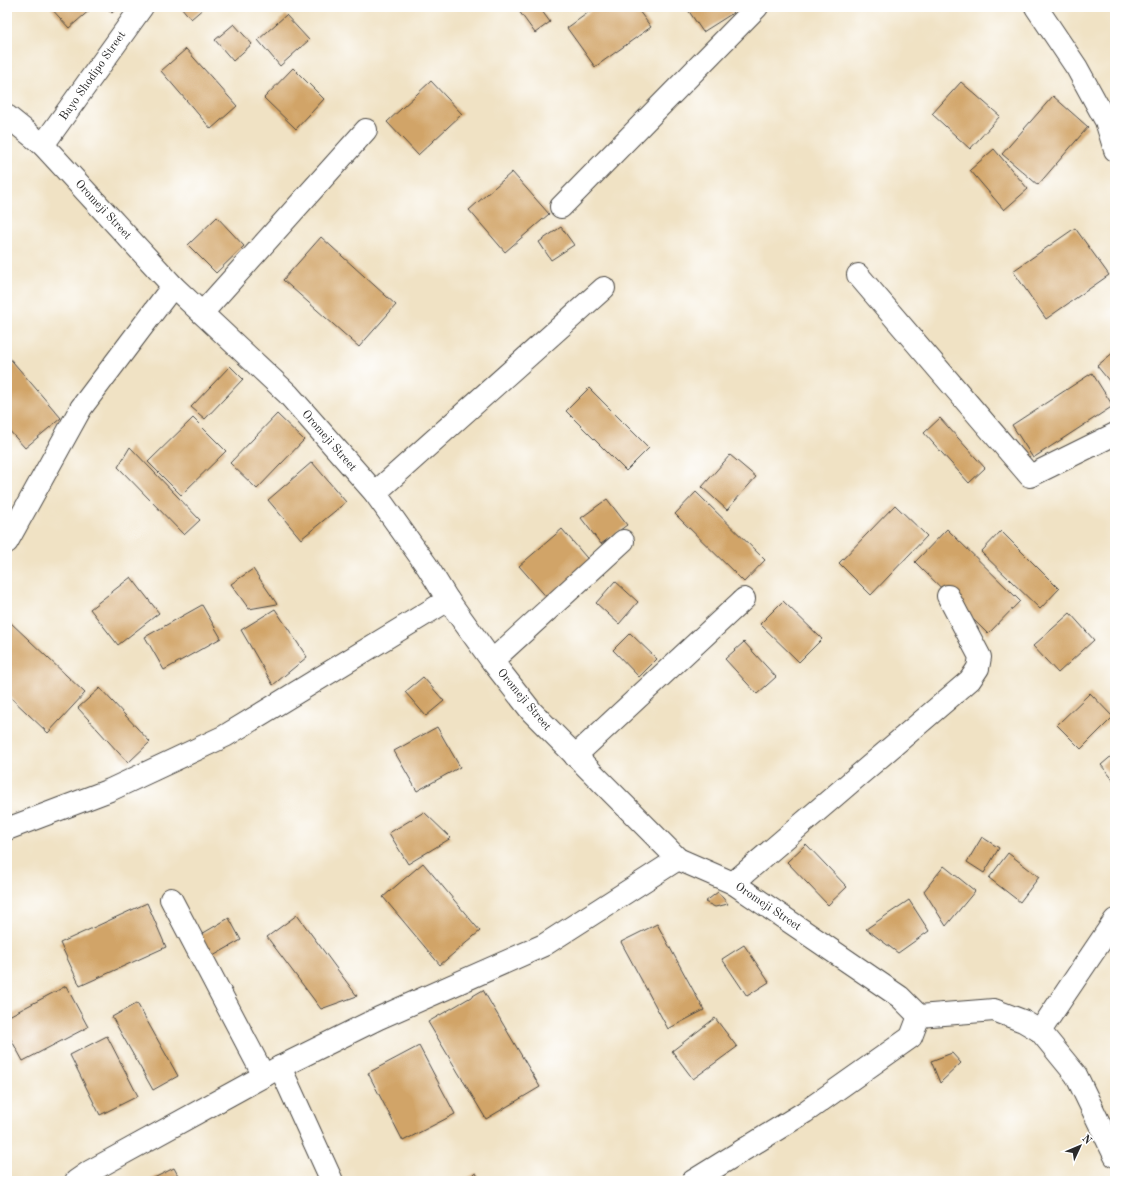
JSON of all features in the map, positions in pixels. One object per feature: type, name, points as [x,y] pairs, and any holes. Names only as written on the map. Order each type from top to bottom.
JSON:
[{"type":"street","name":"Bayo Shodipo Street","points":[[44,145],[142,7]]},
{"type":"street","points":[[561,208],[757,7]]},
{"type":"street","points":[[1036,7],[1077,68],[1106,121],[1115,150]]},
{"type":"street","name":"Oromeji Street","points":[[7,116],[44,145],[173,286],[288,394],[375,494],[427,566],[448,600],[492,661],[532,712],[678,859],[733,883],[900,997],[919,1016]]},
{"type":"street","points":[[202,313],[366,130]]},
{"type":"street","points":[[858,275],[1030,476],[1115,434]]},
{"type":"street","points":[[7,542],[81,408],[173,286]]},
{"type":"street","points":[[375,494],[604,288]]},
{"type":"street","points":[[492,661],[623,541]]},
{"type":"street","points":[[733,883],[970,680],[978,668],[980,658],[948,596]]},
{"type":"street","points":[[575,756],[744,599]]},
{"type":"street","points":[[7,829],[110,790],[226,736],[448,600]]},
{"type":"street","points":[[76,1181],[89,1172],[272,1072],[379,1018],[544,945],[678,859]]},
{"type":"street","points":[[171,899],[272,1072],[332,1181]]},
{"type":"street","points":[[1040,1031],[1115,920]]},
{"type":"street","points":[[693,1181],[805,1112],[911,1037],[919,1016],[994,1010],[1023,1021],[1040,1031],[1076,1075],[1115,1156]]},
{"type":"building","points":[[50,7],[89,7],[91,9],[69,28]]},
{"type":"building","points":[[106,7],[118,7],[112,13]]},
{"type":"building","points":[[181,7],[205,7],[191,19]]},
{"type":"building","points":[[516,7],[539,7],[550,22],[535,33]]},
{"type":"building","points":[[596,7],[636,7],[651,27],[595,67],[567,28]]},
{"type":"building","points":[[686,7],[729,7],[733,13],[703,32]]},
{"type":"building","points":[[286,15],[309,40],[280,66],[258,40]]},
{"type":"building","points":[[234,24],[252,44],[233,61],[215,40]]},
{"type":"building","points":[[186,49],[237,106],[211,129],[161,71]]},
{"type":"building","points":[[293,68],[324,99],[296,129],[264,98]]},
{"type":"building","points":[[431,81],[462,114],[418,155],[387,122]]},
{"type":"building","points":[[961,82],[1000,116],[970,149],[932,114]]},
{"type":"building","points":[[1053,96],[1088,127],[1038,185],[1002,154]]},
{"type":"building","points":[[994,149],[1028,189],[1004,210],[970,170]]},
{"type":"building","points":[[512,172],[549,214],[505,252],[469,210]]},
{"type":"building","points":[[217,217],[244,246],[216,273],[188,245]]},
{"type":"building","points":[[561,227],[574,245],[551,260],[539,242]]},
{"type":"building","points":[[1075,228],[1109,275],[1046,319],[1013,271]]},
{"type":"building","points":[[321,237],[396,305],[359,347],[283,280]]},
{"type":"building","points":[[1115,351],[1115,388],[1097,366]]},
{"type":"building","points":[[7,355],[61,418],[25,448],[7,428]]},
{"type":"building","points":[[230,366],[243,379],[205,419],[191,407]]},
{"type":"building","points":[[1092,373],[1113,406],[1033,458],[1012,425]]},
{"type":"building","points":[[589,388],[649,448],[626,471],[566,411]]},
{"type":"building","points":[[277,414],[304,440],[257,489],[230,463]]},
{"type":"building","points":[[193,418],[226,451],[181,495],[148,462]]},
{"type":"building","points":[[940,418],[985,468],[969,483],[924,433]]},
{"type":"building","points":[[130,447],[200,520],[184,535],[118,467]]},
{"type":"building","points":[[730,455],[756,477],[727,510],[702,487]]},
{"type":"building","points":[[312,462],[346,502],[301,539],[268,500]]},
{"type":"building","points":[[696,492],[765,560],[744,582],[675,514]]},
{"type":"building","points":[[607,499],[627,525],[601,544],[581,518]]},
{"type":"building","points":[[895,505],[927,536],[871,595],[839,563]]},
{"type":"building","points":[[562,529],[592,564],[550,601],[519,566]]},
{"type":"building","points":[[947,529],[1020,601],[988,634],[915,562]]},
{"type":"building","points":[[1001,531],[1059,589],[1040,609],[981,552]]},
{"type":"building","points":[[253,569],[277,604],[249,609],[231,584]]},
{"type":"building","points":[[131,577],[159,613],[118,645],[90,609]]},
{"type":"building","points":[[615,581],[638,602],[619,624],[596,603]]},
{"type":"building","points":[[783,601],[822,639],[799,662],[760,624]]},
{"type":"building","points":[[202,605],[221,638],[164,670],[145,637]]},
{"type":"building","points":[[275,609],[307,657],[273,685],[241,630]]},
{"type":"building","points":[[1070,613],[1094,640],[1058,673],[1033,646]]},
{"type":"building","points":[[10,622],[85,693],[48,733],[7,694],[7,626]]},
{"type":"building","points":[[630,633],[657,659],[639,677],[613,650]]},
{"type":"building","points":[[744,642],[776,677],[757,694],[725,659]]},
{"type":"building","points":[[423,677],[444,701],[426,716],[405,692]]},
{"type":"building","points":[[100,688],[150,742],[128,763],[78,708]]},
{"type":"building","points":[[1090,693],[1113,717],[1081,749],[1057,725]]},
{"type":"building","points":[[437,727],[460,767],[417,791],[394,751]]},
{"type":"building","points":[[1115,753],[1115,782],[1101,765]]},
{"type":"building","points":[[424,812],[451,838],[408,864],[389,833]]},
{"type":"building","points":[[982,837],[999,848],[984,873],[967,862]]},
{"type":"building","points":[[806,844],[847,887],[828,905],[787,862]]},
{"type":"building","points":[[1008,853],[1039,877],[1020,902],[989,878]]},
{"type":"building","points":[[423,863],[480,931],[440,965],[383,897]]},
{"type":"building","points":[[944,866],[975,891],[946,926],[924,891]]},
{"type":"building","points":[[718,892],[728,904],[715,907],[705,902]]},
{"type":"building","points":[[909,900],[929,931],[898,953],[866,929]]},
{"type":"building","points":[[147,903],[166,947],[80,986],[60,943]]},
{"type":"building","points":[[297,915],[357,996],[321,1009],[267,937]]},
{"type":"building","points":[[229,918],[241,940],[213,956],[200,935]]},
{"type":"building","points":[[657,924],[704,1010],[668,1029],[621,942]]},
{"type":"building","points":[[744,945],[769,982],[747,996],[722,959]]},
{"type":"building","points":[[66,986],[88,1027],[23,1061],[7,1032],[7,1017]]},
{"type":"building","points":[[483,990],[540,1087],[486,1119],[428,1022]]},
{"type":"building","points":[[137,1003],[178,1076],[153,1090],[112,1017]]},
{"type":"building","points":[[715,1018],[737,1047],[693,1079],[672,1051]]},
{"type":"building","points":[[107,1036],[138,1096],[100,1115],[70,1055]]},
{"type":"building","points":[[419,1046],[455,1114],[403,1141],[368,1073]]},
{"type":"building","points":[[952,1053],[961,1063],[940,1083],[931,1061]]},
{"type":"building","points":[[174,1168],[181,1181],[148,1181]]},
{"type":"building","points":[[476,1173],[480,1181],[462,1181]]}]
